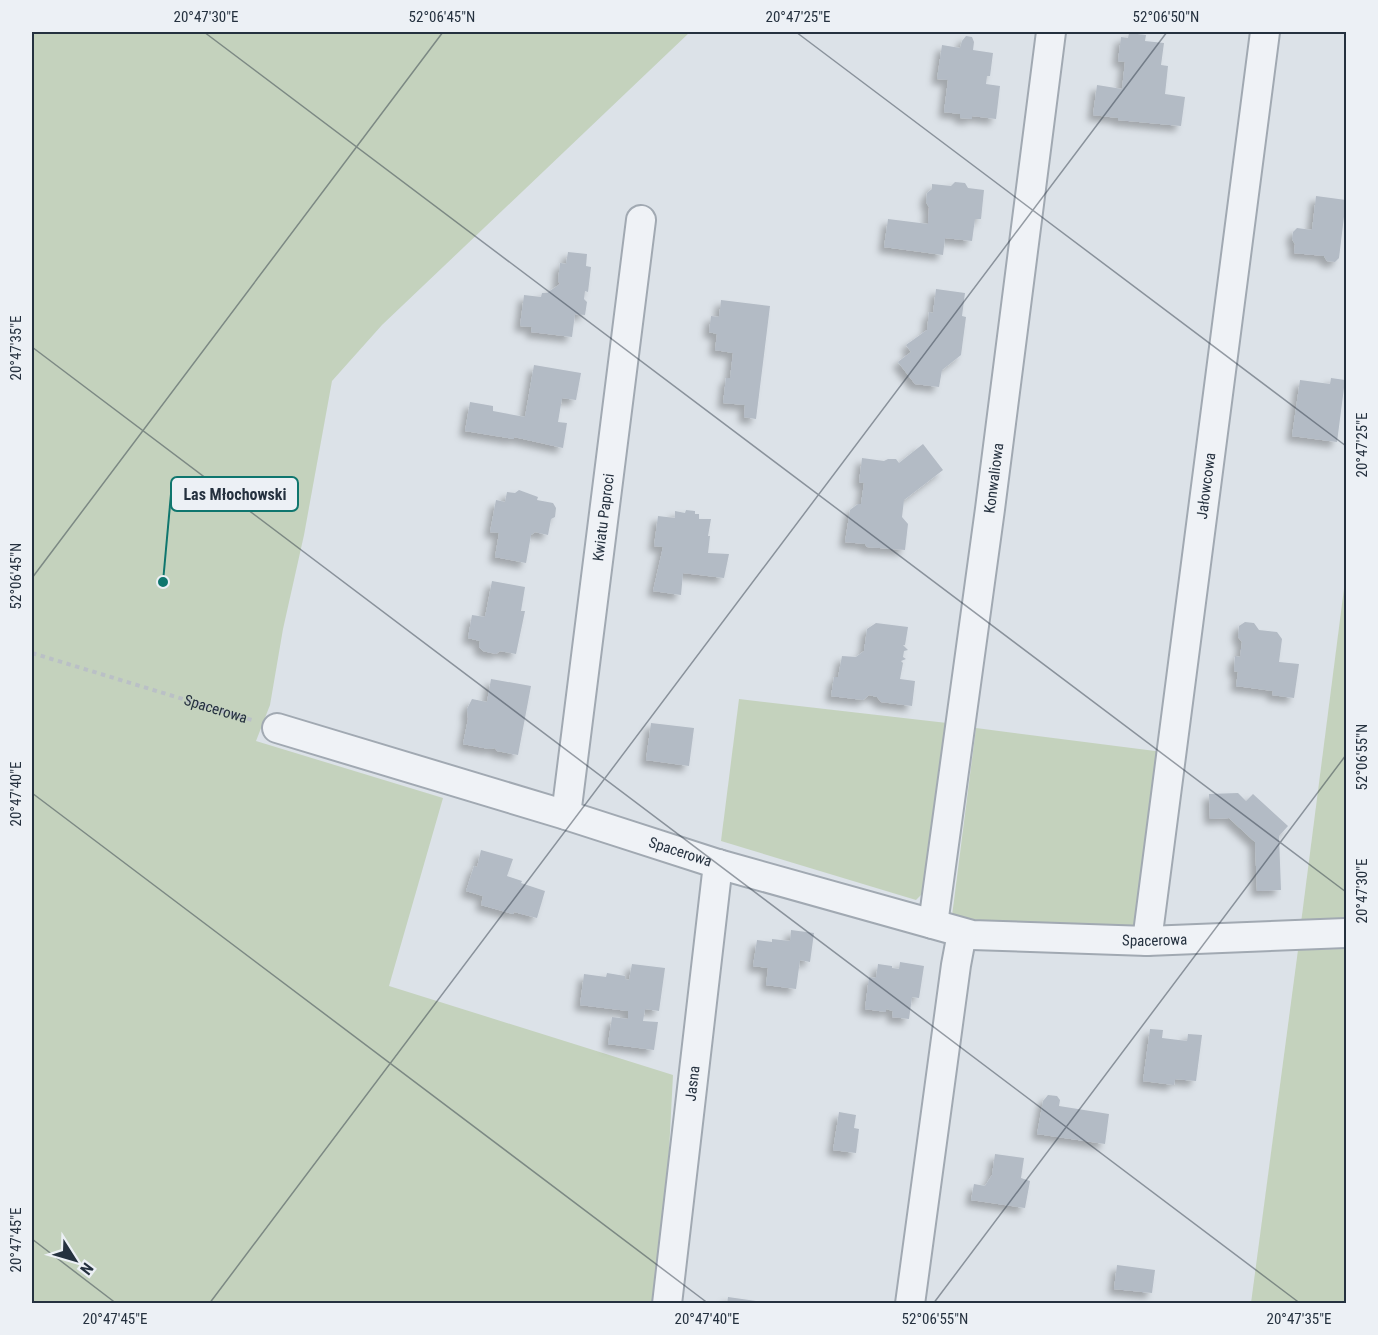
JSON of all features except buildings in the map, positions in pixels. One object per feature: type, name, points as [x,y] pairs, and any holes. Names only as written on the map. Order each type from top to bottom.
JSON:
[{"type":"street","name":"Konwaliowa","points":[[933,924],[990,509],[1051,32]]},
{"type":"street","name":"Jałowcowa","points":[[1147,941],[1265,32]]},
{"type":"street","name":"Kwiatu Paproci","points":[[566,815],[640,220]]},
{"type":"street","name":"Spacerowa","points":[[277,728],[566,815],[718,864],[962,933],[981,936],[1147,941],[1347,933]]},
{"type":"street","name":"Jasna","points":[[667,1304],[718,864]]},
{"type":"street","points":[[910,1304],[954,977],[962,933]]},
{"type":"path","name":"Spacerowa","points":[[32,653],[277,728]]},
{"type":"green space","points":[[32,32],[690,32],[382,325],[332,381],[270,705],[256,741],[443,798],[389,986],[673,1075],[659,1303],[32,1303]]},
{"type":"green space","points":[[1346,573],[1346,919],[1301,923]]},
{"type":"green space","points":[[739,699],[947,723],[923,893],[916,900],[721,841]]},
{"type":"green space","points":[[976,728],[1163,752],[1138,927],[977,924],[952,916]]},
{"type":"green space","points":[[1346,949],[1346,1303],[1251,1303],[1298,950]]},
{"type":"place","name":"Las Młochowski","points":[[163,582]]}]
